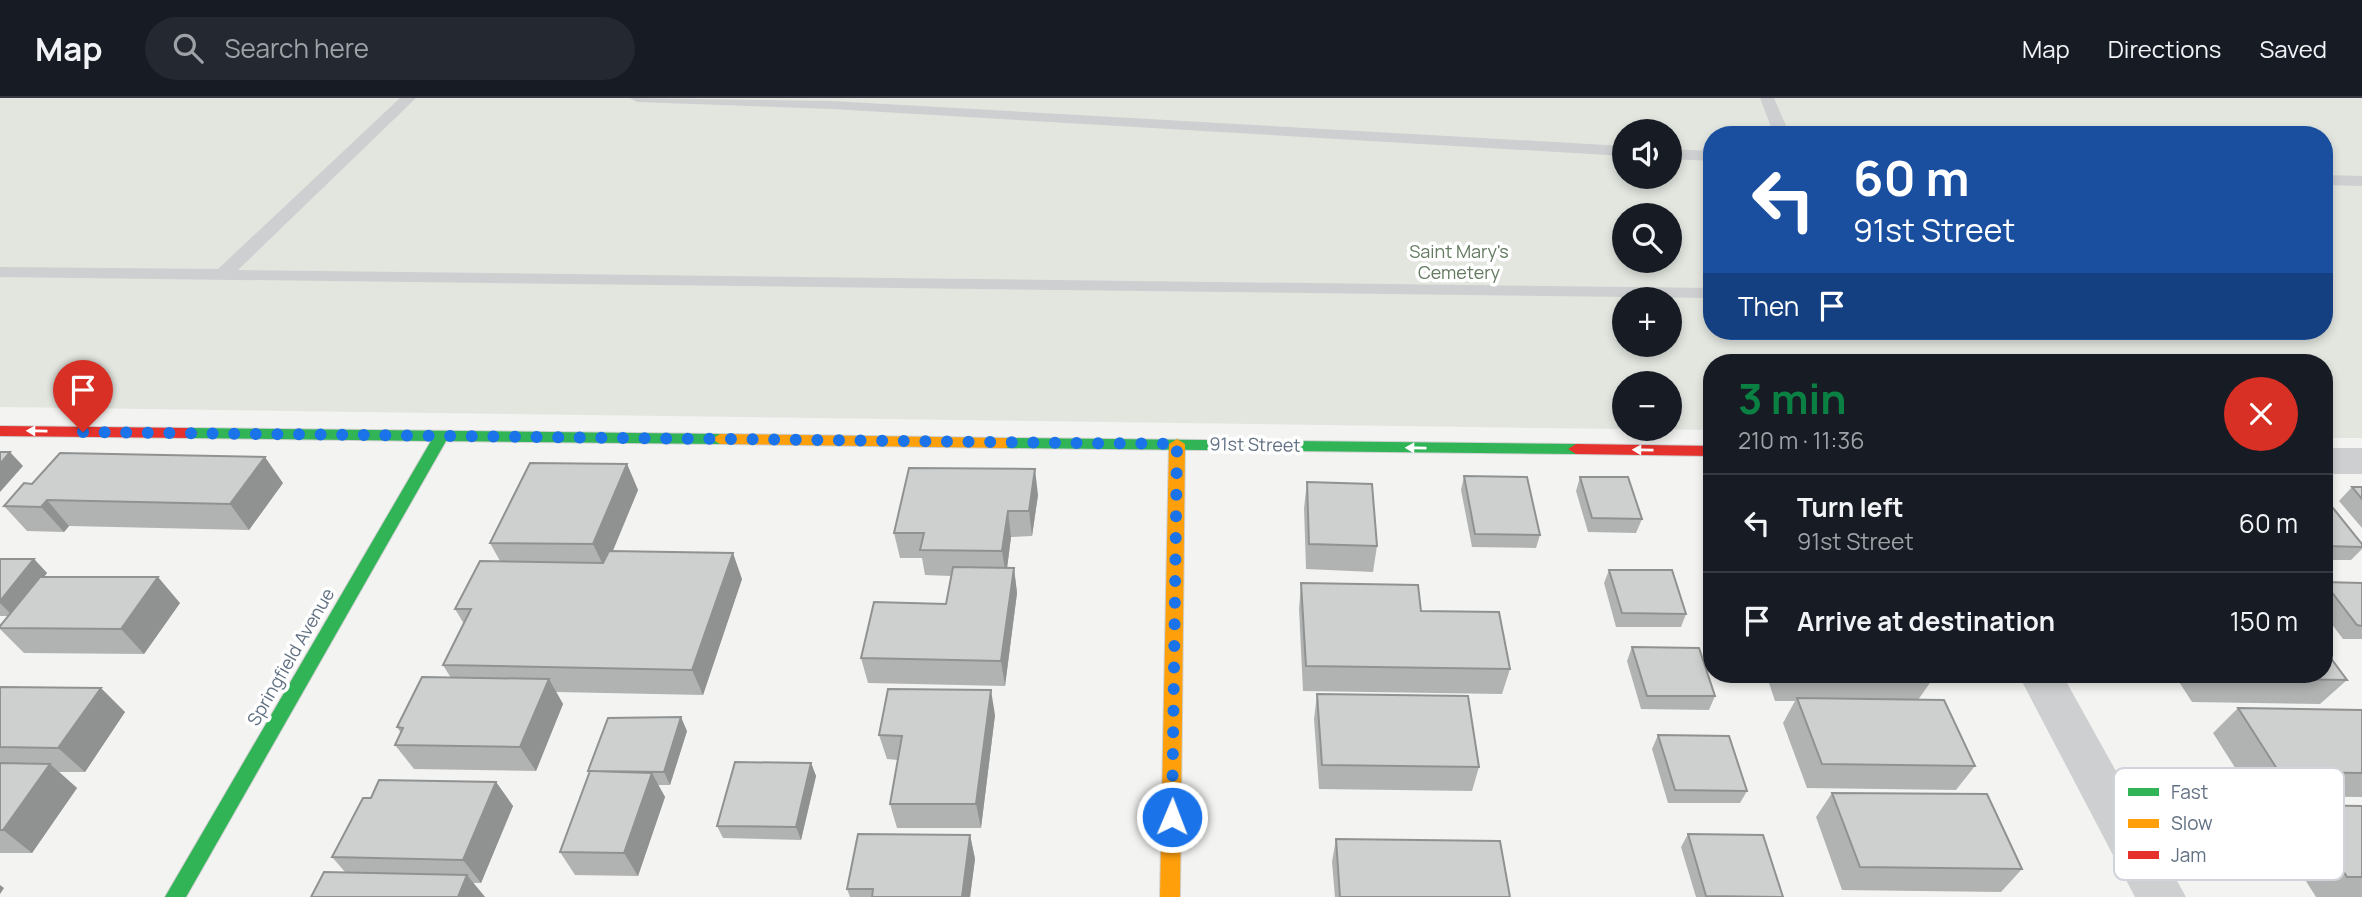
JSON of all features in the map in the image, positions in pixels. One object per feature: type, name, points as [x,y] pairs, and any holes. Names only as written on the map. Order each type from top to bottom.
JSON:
[{"type":"street","name":"91st Street","points":[[0,430],[1703,451]]},
{"type":"street","name":"Springfield Avenue","points":[[175,897],[441,436]]},
{"type":"street","points":[[1170,897],[1177,444]]},
{"type":"street","points":[[2333,461],[2362,461]]},
{"type":"street","points":[[2045,683],[2114,810]]},
{"type":"street","points":[[2152,880],[2161,897]]},
{"type":"lane","points":[[222,275],[409,98]]},
{"type":"lane","points":[[637,98],[832,105],[1612,150]]},
{"type":"lane","points":[[1767,98],[1778,126]]},
{"type":"lane","points":[[1682,155],[1703,156]]},
{"type":"lane","points":[[2333,180],[2362,181]]},
{"type":"lane","points":[[0,272],[1703,293]]},
{"type":"green space","name":"Saint Mary's Cemetery","points":[[0,98],[2362,98],[2362,438],[2333,438],[2333,354],[1703,354],[1703,430],[1682,430],[1682,371],[1612,371],[1612,429],[0,407]]},
{"type":"building","points":[[0,452],[10,452],[0,464]]},
{"type":"building","points":[[60,453],[265,457],[230,504],[47,500],[41,507],[4,506],[24,483],[32,484]]},
{"type":"building","points":[[530,463],[627,464],[593,544],[490,543]]},
{"type":"building","points":[[909,468],[1035,469],[1029,511],[1008,511],[1002,551],[920,550],[924,533],[894,533]]},
{"type":"building","points":[[1464,476],[1527,477],[1540,535],[1475,534]]},
{"type":"building","points":[[1580,477],[1628,477],[1642,519],[1592,518]]},
{"type":"building","points":[[1307,482],[1372,484],[1377,546],[1309,544]]},
{"type":"building","points":[[2352,487],[2362,487],[2362,499]]},
{"type":"building","points":[[2333,508],[2362,544],[2362,547],[2333,546]]},
{"type":"building","points":[[609,551],[733,553],[692,670],[443,665],[471,609],[455,609],[480,561],[603,563]]},
{"type":"building","points":[[0,559],[34,559],[0,601]]},
{"type":"building","points":[[953,567],[1014,568],[1001,661],[861,658],[874,602],[946,604]]},
{"type":"building","points":[[1609,570],[1672,570],[1686,614],[1622,613]]},
{"type":"building","points":[[40,577],[158,577],[121,629],[0,628]]},
{"type":"building","points":[[2333,582],[2362,583],[2362,626],[2357,625],[2333,594]]},
{"type":"building","points":[[1301,583],[1418,585],[1421,611],[1499,612],[1510,669],[1306,666]]},
{"type":"building","points":[[1632,647],[1699,648],[1703,660],[1703,683],[1711,683],[1715,696],[1647,696]]},
{"type":"building","points":[[2333,661],[2347,680],[2333,680]]},
{"type":"building","points":[[422,677],[549,679],[520,747],[395,745],[403,728],[397,727]]},
{"type":"building","points":[[0,687],[101,688],[58,748],[0,747]]},
{"type":"building","points":[[888,689],[991,690],[976,804],[890,804],[902,736],[879,735]]},
{"type":"building","points":[[1317,694],[1468,696],[1479,767],[1322,765]]},
{"type":"building","points":[[1797,698],[1944,700],[1975,766],[1822,764]]},
{"type":"building","points":[[2238,708],[2362,710],[2362,773],[2344,773],[2344,768],[2276,768]]},
{"type":"building","points":[[681,717],[664,772],[588,771],[608,718]]},
{"type":"building","points":[[1658,735],[1729,736],[1747,791],[1675,790]]},
{"type":"building","points":[[735,762],[811,763],[796,827],[717,826]]},
{"type":"building","points":[[0,763],[50,764],[3,830],[0,830]]},
{"type":"building","points":[[590,771],[652,773],[624,853],[560,852]]},
{"type":"building","points":[[379,780],[496,782],[463,860],[332,857],[363,798],[371,798]]},
{"type":"building","points":[[1832,793],[1987,794],[2022,869],[1860,867]]},
{"type":"building","points":[[2344,806],[2362,806],[2362,877],[2347,877],[2344,872]]},
{"type":"building","points":[[858,834],[970,835],[962,897],[872,897],[873,889],[847,889]]},
{"type":"building","points":[[1688,834],[1763,835],[1783,897],[1706,896]]},
{"type":"building","points":[[1336,839],[1500,841],[1510,897],[1340,897]]},
{"type":"building","points":[[324,872],[467,875],[458,897],[311,897]]},
{"type":"traffic: fast","points":[[190,433],[720,439]]},
{"type":"traffic: fast","points":[[175,897],[441,437]]},
{"type":"traffic: fast","points":[[1006,443],[1576,449]]},
{"type":"traffic: slow","points":[[720,439],[1006,443]]},
{"type":"traffic: slow","points":[[1170,897],[1177,444]]},
{"type":"traffic: jam","points":[[0,431],[190,433]]},
{"type":"traffic: jam","points":[[1576,449],[1703,451]]},
{"type":"route","points":[[83,432],[1177,444],[1172,817]]}]
